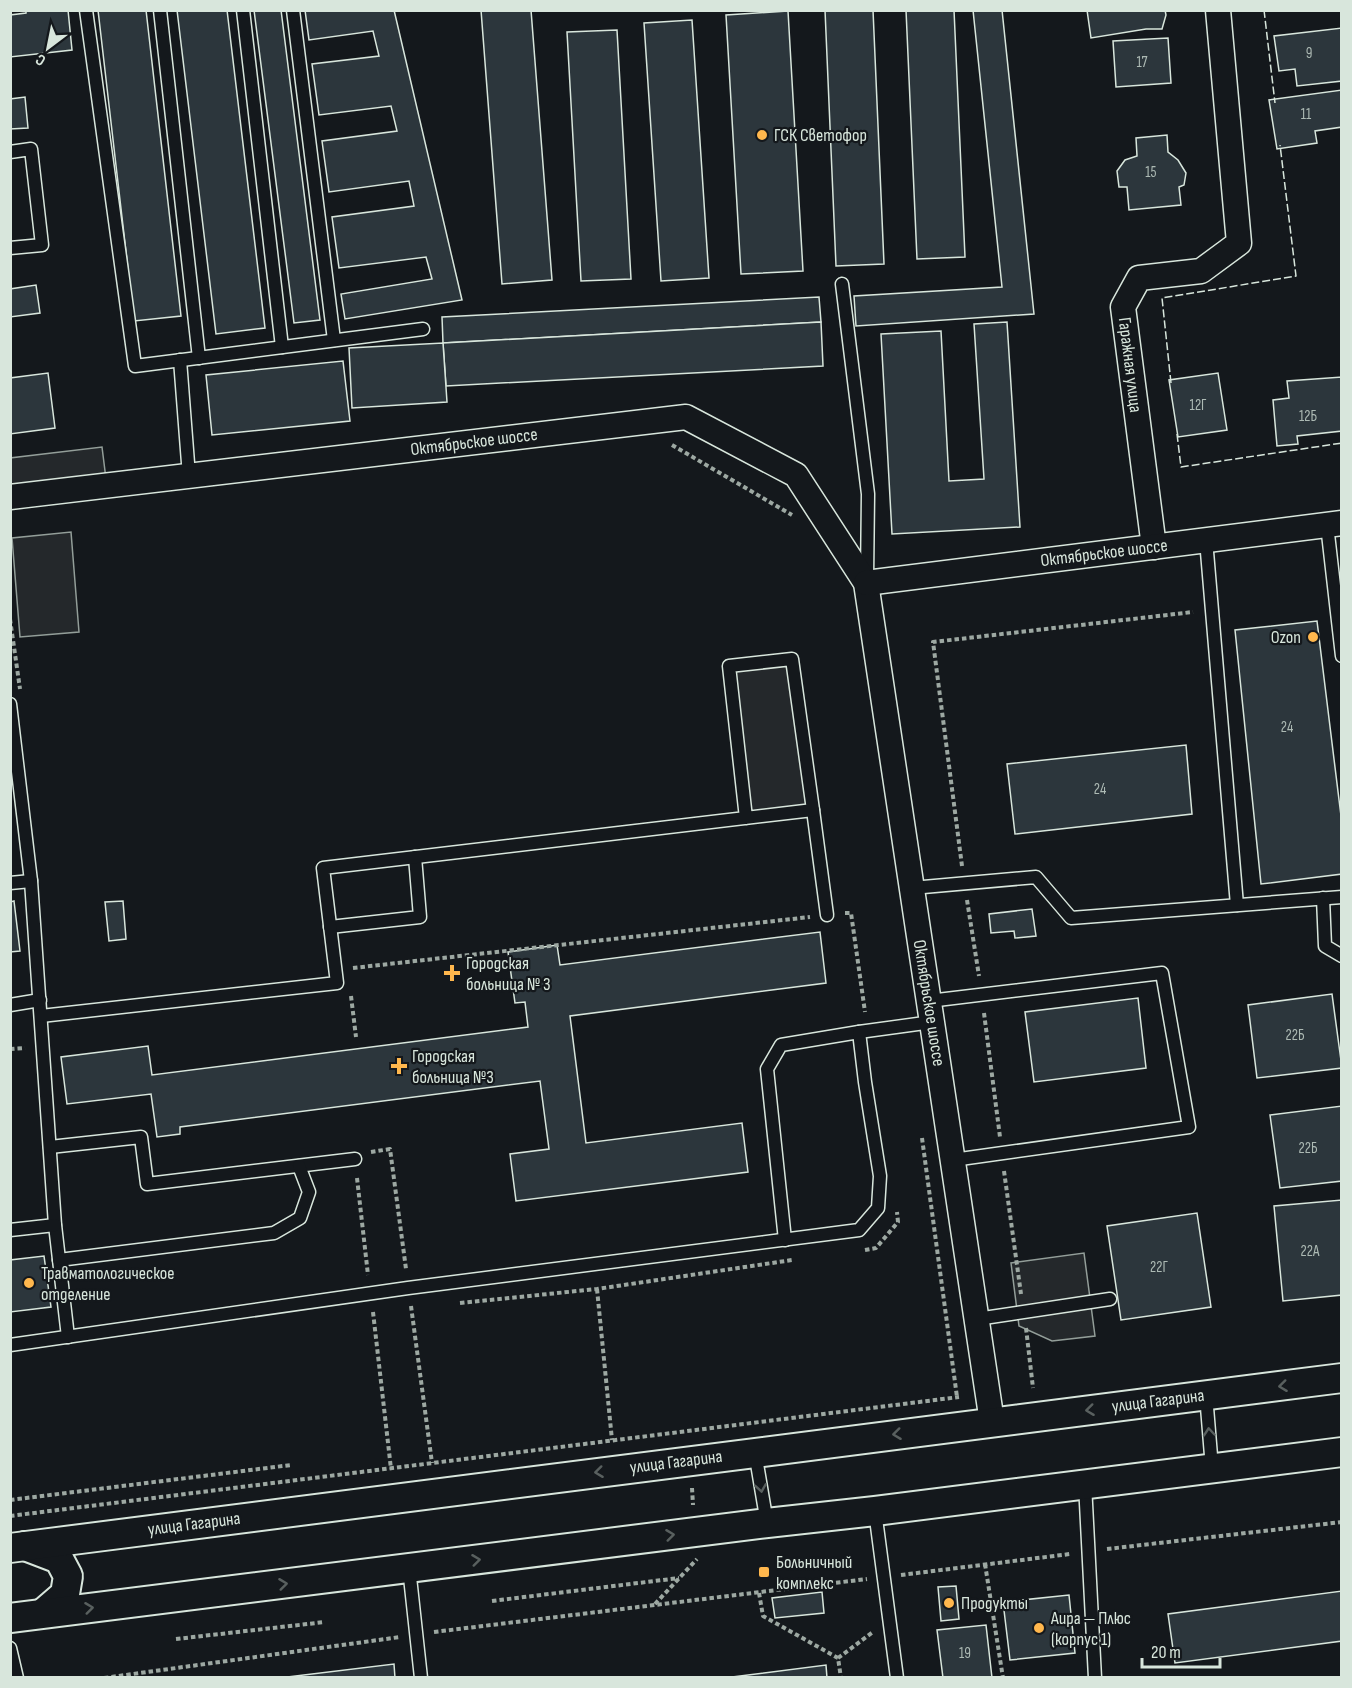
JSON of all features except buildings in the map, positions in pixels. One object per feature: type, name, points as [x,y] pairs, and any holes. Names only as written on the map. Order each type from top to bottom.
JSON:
[{"type":"street","name":"Гаражная улица","points":[[1154,547],[1123,307],[1139,278],[1201,271],[1239,243],[1218,10]]},
{"type":"street","name":"Октябрьское шоссе","points":[[10,497],[686,417],[796,475],[866,583],[992,1422]]},
{"type":"street","name":"Октябрьское шоссе","points":[[866,583],[1334,524]]},
{"type":"street","name":"улица Гагарина","points":[[17,1547],[1341,1378]]},
{"type":"street","points":[[10,1618],[1341,1452]]},
{"type":"street","points":[[17,1547],[59,1558],[68,1576],[65,1594],[43,1613]]},
{"type":"lane","points":[[86,10],[135,366],[423,329]]},
{"type":"lane","points":[[160,10],[199,358]]},
{"type":"lane","points":[[243,10],[282,347]]},
{"type":"lane","points":[[293,10],[334,340]]},
{"type":"lane","points":[[10,152],[31,149],[42,245],[10,248]]},
{"type":"lane","points":[[842,284],[868,494],[866,583]]},
{"type":"lane","points":[[180,360],[189,476]]},
{"type":"lane","points":[[1334,524],[1341,656]]},
{"type":"lane","points":[[1206,540],[1237,905]]},
{"type":"lane","points":[[746,818],[729,666],[792,659],[827,915]]},
{"type":"lane","points":[[10,704],[31,881],[55,1225],[68,1337]]},
{"type":"lane","points":[[41,1016],[337,983],[323,868],[813,810]]},
{"type":"lane","points":[[330,927],[420,917],[415,857]]},
{"type":"lane","points":[[912,888],[1036,877],[1071,918],[1341,897]]},
{"type":"lane","points":[[10,884],[31,881]]},
{"type":"lane","points":[[1323,898],[1325,946],[1341,956]]},
{"type":"lane","points":[[785,1240],[766,1069],[781,1046],[864,1032],[982,995],[1162,973],[1189,1127],[953,1161]]},
{"type":"lane","points":[[10,1005],[40,1000]]},
{"type":"lane","points":[[10,1345],[408,1288],[859,1230],[878,1208],[880,1176],[865,1082],[864,1032]]},
{"type":"lane","points":[[50,1147],[141,1137],[147,1184],[355,1159]]},
{"type":"lane","points":[[59,1260],[274,1233],[300,1218],[309,1192],[299,1166]]},
{"type":"lane","points":[[10,1230],[55,1225]]},
{"type":"lane","points":[[977,1319],[1110,1299]]},
{"type":"lane","points":[[1206,1395],[1212,1468]]},
{"type":"lane","points":[[755,1452],[767,1523]]},
{"type":"lane","points":[[1085,1484],[1095,1677]]},
{"type":"lane","points":[[874,1511],[897,1677]]},
{"type":"lane","points":[[409,1568],[421,1677]]},
{"type":"lane","points":[[10,1648],[17,1677]]},
{"type":"path","points":[[665,441],[796,518]]},
{"type":"path","points":[[1033,1388],[933,642],[1212,610]]},
{"type":"path","points":[[348,969],[851,913],[864,1032]]},
{"type":"path","points":[[351,991],[356,1037]]},
{"type":"path","points":[[864,1250],[876,1248],[898,1222],[896,1210]]},
{"type":"path","points":[[458,1303],[597,1289],[795,1260]]},
{"type":"path","points":[[597,1289],[612,1440]]},
{"type":"path","points":[[402,1309],[411,1308]]},
{"type":"path","points":[[373,1312],[382,1311]]},
{"type":"path","points":[[10,1516],[988,1393]]},
{"type":"path","points":[[10,1500],[291,1465]]},
{"type":"path","points":[[104,1677],[416,1635],[1341,1522]]},
{"type":"path","points":[[985,1564],[1003,1677]]},
{"type":"path","points":[[492,1601],[680,1578]]},
{"type":"path","points":[[759,1593],[763,1616],[838,1658]]},
{"type":"path","points":[[838,1658],[890,1619]]},
{"type":"path","points":[[176,1639],[325,1622]]},
{"type":"path","points":[[838,1658],[841,1677]]},
{"type":"shaded area","points":[[102,447],[106,479],[11,491],[10,458]]},
{"type":"shaded area","points":[[71,532],[79,632],[20,637],[12,538]]},
{"type":"shaded area","points":[[796,654],[818,814],[742,824],[724,663]]},
{"type":"shaded area","points":[[1084,1253],[1095,1336],[1052,1341],[1019,1326],[1011,1263]]},
{"type":"fence","points":[[1264,10],[1275,103]]},
{"type":"fence","points":[[1171,383],[1162,298],[1296,276],[1280,145]]},
{"type":"fence","points":[[1177,434],[1181,467],[1342,443]]},
{"type":"place","name":"ГСК Светофор","points":[[762,135]]},
{"type":"place","name":"Ozon","points":[[1313,637]]},
{"type":"place","name":"Городская больница № 3","points":[[452,973]]},
{"type":"place","name":"Городская больница №3","points":[[399,1066]]},
{"type":"place","name":"Травматологическое отделение","points":[[29,1283]]},
{"type":"place","name":"Больничный комплекс","points":[[764,1572]]},
{"type":"place","name":"Продукты","points":[[949,1603]]},
{"type":"place","name":"Аира — Плюс (корпус 1)","points":[[1039,1628]]}]
